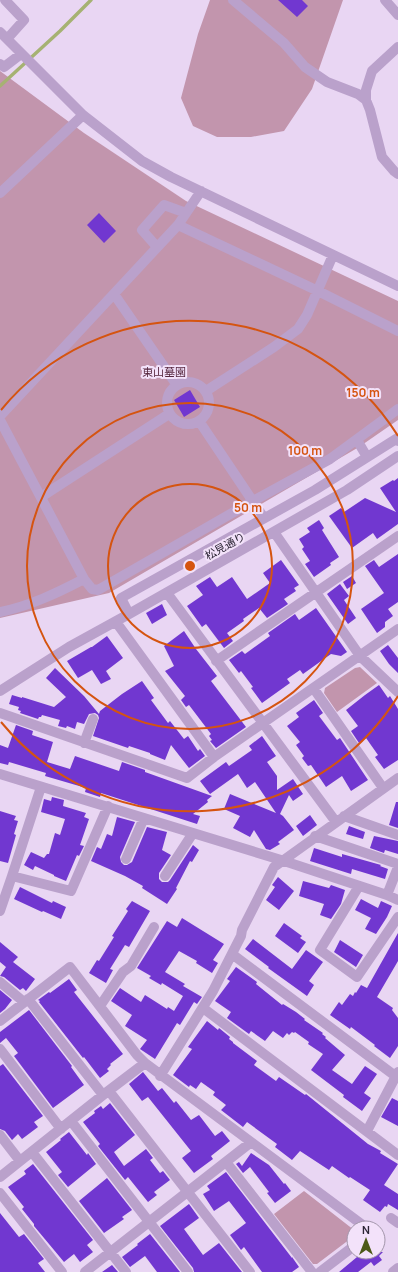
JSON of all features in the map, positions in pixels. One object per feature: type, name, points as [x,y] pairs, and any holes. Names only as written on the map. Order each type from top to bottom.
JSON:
[{"type":"street","points":[[5,0],[24,20],[3,35],[82,115],[142,161],[398,286]]},
{"type":"street","points":[[233,0],[284,43],[305,67],[327,82],[358,94],[366,100]]},
{"type":"street","points":[[385,0],[398,15]]},
{"type":"street","points":[[398,47],[372,71],[366,90],[366,100],[382,157],[398,174]]},
{"type":"street","points":[[1,68],[21,54]]},
{"type":"street","points":[[0,193],[82,115]]},
{"type":"street","points":[[0,416],[178,225],[201,191]]},
{"type":"street","points":[[157,247],[142,230],[146,225],[164,205],[186,213]]},
{"type":"street","points":[[178,225],[318,291],[398,331]]},
{"type":"street","points":[[206,391],[274,347],[298,329],[307,315],[333,255]]},
{"type":"street","points":[[114,294],[176,384]]},
{"type":"street","points":[[189,381],[202,386],[206,391],[209,397],[208,411],[199,421],[193,424],[180,423],[169,414],[166,402],[171,389],[176,384],[189,381]]},
{"type":"street","points":[[0,420],[84,579],[92,589],[98,590],[253,501],[330,459],[398,409]]},
{"type":"street","points":[[41,497],[169,414]]},
{"type":"street","points":[[199,421],[264,518]]},
{"type":"street","points":[[121,598],[315,490],[396,438],[398,441]]},
{"type":"street","points":[[357,440],[367,457]]},
{"type":"street","name":"松見通り","points":[[0,691],[56,655],[348,490],[398,456]]},
{"type":"street","points":[[315,490],[324,503]]},
{"type":"street","points":[[274,532],[360,656],[398,692]]},
{"type":"street","points":[[216,660],[398,536]]},
{"type":"street","points":[[224,540],[233,555]]},
{"type":"street","points":[[173,548],[182,563]]},
{"type":"street","points":[[0,612],[24,606],[57,593],[84,579]]},
{"type":"street","points":[[112,583],[129,614]]},
{"type":"street","points":[[167,593],[262,723],[340,819],[398,835]]},
{"type":"street","points":[[116,622],[214,757]]},
{"type":"street","points":[[0,713],[187,778],[262,723],[314,689],[398,629]]},
{"type":"street","points":[[314,689],[383,788]]},
{"type":"street","points":[[84,743],[93,719]]},
{"type":"street","points":[[0,774],[282,860],[398,900]]},
{"type":"street","points":[[160,1076],[213,992],[274,867],[315,836],[398,778]]},
{"type":"street","points":[[0,911],[41,787]]},
{"type":"street","points":[[12,876],[71,892],[108,806]]},
{"type":"street","points":[[126,859],[144,818]]},
{"type":"street","points":[[165,876],[193,833]]},
{"type":"street","points":[[315,836],[398,864]]},
{"type":"street","points":[[387,895],[398,867]]},
{"type":"street","points":[[359,886],[320,950],[357,977],[398,917]]},
{"type":"street","points":[[100,1006],[123,972],[131,966],[154,927]]},
{"type":"street","points":[[232,954],[397,1076],[367,1131]]},
{"type":"street","points":[[0,1021],[70,967],[137,1055],[145,1063],[160,1076],[356,1220]]},
{"type":"street","points":[[0,982],[26,1001],[106,1093],[188,1192],[250,1272]]},
{"type":"street","points":[[203,1008],[398,1155]]},
{"type":"street","points":[[0,1049],[62,1129]]},
{"type":"street","points":[[0,1177],[145,1063]]},
{"type":"street","points":[[71,1121],[188,1272]]},
{"type":"street","points":[[0,1134],[20,1161]]},
{"type":"street","points":[[85,1272],[250,1143]]},
{"type":"street","points":[[32,1152],[126,1272]]},
{"type":"street","points":[[226,1162],[312,1272]]},
{"type":"street","points":[[0,1193],[62,1272]]},
{"type":"street","points":[[320,1272],[346,1252]]},
{"type":"street","points":[[393,1272],[398,1268]]},
{"type":"green space","points":[[210,0],[343,0],[312,89],[284,131],[251,137],[217,137],[193,126],[181,98],[198,34]]},
{"type":"green space","name":"東山墓園","points":[[0,71],[84,133],[186,201],[398,301],[398,420],[359,447],[109,593],[0,618]]},
{"type":"green space","points":[[360,667],[377,683],[337,712],[324,693],[325,688],[355,668]]},
{"type":"green space","points":[[304,1191],[346,1224],[346,1242],[317,1264],[313,1264],[274,1214]]},
{"type":"building","points":[[278,0],[302,0],[308,6],[297,17]]},
{"type":"building","points":[[99,213],[116,231],[104,243],[87,225]]},
{"type":"building","points":[[190,390],[200,407],[184,417],[174,400]]},
{"type":"building","points":[[398,478],[398,524],[377,539],[373,533],[352,548],[329,516],[341,508],[344,512],[365,498],[396,512],[380,488]]},
{"type":"building","points":[[319,520],[324,528],[322,530],[339,557],[330,563],[331,565],[314,577],[305,564],[310,561],[302,549],[304,547],[299,539],[310,532],[307,528]]},
{"type":"building","points":[[398,554],[398,602],[388,609],[393,616],[385,622],[385,627],[377,633],[361,609],[384,593],[365,566],[374,560],[379,567]]},
{"type":"building","points":[[281,560],[299,585],[294,588],[296,591],[284,599],[288,604],[267,618],[259,608],[243,619],[244,621],[227,633],[233,641],[224,648],[206,624],[202,627],[187,606],[203,595],[196,586],[210,577],[217,587],[232,577],[247,599],[270,583],[263,573]]},
{"type":"building","points":[[352,576],[356,583],[347,589],[343,582]]},
{"type":"building","points":[[340,584],[349,596],[344,600],[356,618],[348,624],[327,594]]},
{"type":"building","points":[[162,604],[167,615],[152,624],[146,613]]},
{"type":"building","points":[[316,608],[347,652],[341,656],[331,654],[303,674],[300,670],[287,679],[290,683],[262,703],[251,688],[253,687],[241,671],[239,673],[229,660],[242,651],[245,654],[270,636],[268,633],[295,614],[299,620]]},
{"type":"building","points":[[184,631],[217,676],[211,681],[246,727],[216,748],[210,741],[212,740],[209,736],[211,734],[189,705],[186,707],[181,700],[185,696],[165,671],[174,666],[164,646]]},
{"type":"building","points":[[107,636],[123,658],[106,671],[111,679],[101,684],[92,670],[78,678],[67,661],[92,647]]},
{"type":"building","points":[[388,645],[398,658],[398,673],[389,664],[380,651]]},
{"type":"building","points":[[55,668],[84,696],[99,714],[100,711],[122,694],[142,681],[154,698],[151,700],[168,723],[170,721],[184,739],[188,736],[198,751],[200,749],[205,756],[189,768],[171,745],[165,760],[129,746],[128,748],[93,736],[99,718],[95,713],[89,714],[84,724],[77,722],[75,729],[67,726],[66,728],[58,726],[60,720],[42,715],[38,719],[20,713],[21,711],[18,710],[19,707],[9,704],[12,695],[54,707],[66,697],[46,678]]},
{"type":"building","points":[[379,685],[388,698],[390,696],[398,709],[398,760],[384,769],[375,757],[378,755],[366,738],[359,743],[351,731],[358,726],[346,710]]},
{"type":"building","points":[[314,700],[323,713],[319,716],[337,740],[340,738],[368,780],[351,791],[342,776],[326,787],[311,765],[308,766],[302,758],[304,756],[296,745],[300,742],[287,726],[299,717],[296,713]]},
{"type":"building","points":[[16,725],[33,731],[32,735],[53,742],[47,762],[70,769],[75,756],[119,771],[122,762],[145,770],[145,772],[212,796],[207,800],[208,802],[193,814],[200,816],[197,824],[101,793],[100,797],[85,792],[86,788],[45,776],[46,773],[9,762],[8,765],[0,763],[0,745],[8,748]]},
{"type":"building","points":[[262,736],[276,756],[267,762],[277,776],[277,790],[293,779],[303,794],[293,801],[289,795],[280,814],[294,830],[278,842],[280,844],[270,850],[266,849],[254,830],[250,837],[233,828],[240,816],[224,809],[230,794],[276,813],[255,782],[247,788],[238,774],[210,794],[200,781],[226,762],[229,766],[252,750],[249,746]]},
{"type":"building","points":[[52,797],[64,800],[63,806],[86,813],[84,817],[89,819],[80,845],[84,846],[79,856],[77,855],[66,881],[35,866],[33,870],[24,865],[31,852],[44,858],[47,854],[49,854],[55,833],[60,835],[65,819],[41,812],[44,799],[51,801]]},
{"type":"building","points":[[396,802],[398,802],[398,828],[389,825]]},
{"type":"building","points":[[0,811],[16,816],[14,820],[18,821],[14,834],[16,835],[8,863],[0,861]]},
{"type":"building","points":[[310,815],[317,825],[303,836],[296,826]]},
{"type":"building","points":[[117,817],[135,822],[120,857],[121,862],[124,865],[132,862],[147,827],[167,832],[162,850],[171,855],[159,873],[159,879],[162,882],[168,882],[170,880],[193,845],[199,850],[192,862],[190,861],[176,888],[177,889],[167,904],[142,888],[143,886],[125,876],[91,861],[97,847],[101,849],[107,834],[112,836]]},
{"type":"building","points":[[349,826],[365,832],[363,839],[346,834]]},
{"type":"building","points":[[374,836],[398,841],[398,854],[385,850],[384,853],[370,848]]},
{"type":"building","points":[[314,848],[342,857],[342,854],[381,865],[380,866],[388,869],[385,879],[352,869],[351,874],[310,861]]},
{"type":"building","points":[[278,877],[294,891],[279,910],[266,900],[275,887],[272,885]]},
{"type":"building","points":[[303,881],[329,888],[331,885],[345,890],[341,904],[331,919],[320,915],[324,904],[299,896]]},
{"type":"building","points":[[20,887],[52,903],[53,901],[66,907],[61,919],[14,899]]},
{"type":"building","points":[[361,899],[378,908],[381,901],[392,906],[376,934],[365,929],[371,918],[355,910]]},
{"type":"building","points":[[132,901],[150,911],[129,947],[125,945],[110,969],[113,970],[106,983],[89,973],[97,960],[99,961],[114,937],[112,936],[128,911],[126,909]]},
{"type":"building","points":[[182,918],[224,944],[213,960],[218,963],[212,973],[196,963],[197,961],[179,951],[165,972],[185,984],[183,986],[202,997],[197,1004],[194,1002],[180,1025],[177,1023],[155,1059],[140,1049],[147,1040],[125,1026],[132,1015],[111,1001],[120,988],[141,1002],[145,995],[167,1009],[168,1007],[174,1011],[183,996],[162,983],[161,985],[149,978],[151,976],[137,968],[167,921],[177,927]]},
{"type":"building","points":[[284,923],[302,936],[300,938],[306,942],[298,953],[275,936]]},
{"type":"building","points":[[398,933],[398,961],[377,997],[393,1008],[392,1010],[398,1018],[398,1046],[390,1058],[351,1027],[350,1029],[330,1015],[339,1002],[342,1005],[350,994],[353,996],[355,992],[356,993],[361,985],[367,988]]},
{"type":"building","points":[[253,939],[292,969],[306,950],[323,962],[309,981],[314,985],[307,996],[268,968],[269,967],[245,949]]},
{"type":"building","points":[[340,940],[363,955],[356,967],[334,952]]},
{"type":"building","points":[[0,942],[18,957],[13,962],[35,979],[26,991],[23,988],[20,990],[4,977],[0,976],[6,967],[0,962]]},
{"type":"building","points":[[236,967],[257,982],[256,984],[282,1005],[283,1004],[296,1012],[305,1019],[304,1020],[323,1033],[322,1034],[326,1037],[325,1038],[345,1055],[332,1070],[352,1084],[365,1066],[377,1074],[364,1093],[371,1098],[362,1111],[311,1070],[323,1054],[308,1044],[309,1042],[295,1032],[292,1032],[289,1035],[287,1033],[283,1038],[273,1031],[265,1041],[251,1031],[249,1034],[227,1018],[231,1012],[215,1001],[230,981],[227,979]]},
{"type":"building","points":[[69,979],[77,990],[74,992],[123,1054],[110,1064],[111,1065],[107,1069],[109,1071],[100,1078],[38,1000]]},
{"type":"building","points":[[0,990],[12,1000],[0,1013]]},
{"type":"building","points":[[29,1010],[72,1066],[71,1067],[84,1085],[53,1108],[14,1056],[18,1053],[6,1038],[0,1043],[0,1032]]},
{"type":"building","points":[[207,1021],[218,1030],[219,1028],[230,1037],[229,1039],[233,1043],[257,1061],[254,1065],[276,1081],[279,1077],[305,1095],[306,1094],[368,1144],[381,1151],[380,1153],[398,1164],[384,1185],[398,1194],[398,1210],[388,1204],[387,1207],[385,1206],[380,1212],[363,1200],[370,1190],[332,1166],[329,1170],[300,1151],[292,1160],[275,1147],[277,1144],[247,1122],[243,1127],[221,1110],[226,1105],[213,1095],[215,1092],[201,1082],[196,1089],[190,1085],[189,1087],[173,1075],[192,1049],[188,1047]]},
{"type":"building","points":[[3,1064],[43,1116],[34,1122],[38,1127],[22,1139],[18,1134],[12,1140],[5,1131],[0,1129],[0,1066]]},
{"type":"building","points":[[143,1072],[158,1091],[162,1088],[174,1103],[176,1101],[191,1120],[199,1115],[215,1136],[222,1131],[230,1141],[211,1156],[213,1159],[194,1173],[182,1158],[191,1151],[148,1097],[142,1101],[129,1084]]},
{"type":"building","points":[[392,1098],[398,1101],[398,1126],[381,1117]]},
{"type":"building","points":[[110,1103],[135,1135],[114,1152],[124,1166],[146,1149],[153,1158],[150,1160],[160,1173],[163,1171],[170,1180],[154,1192],[157,1195],[148,1202],[128,1177],[125,1180],[98,1146],[100,1144],[83,1122],[95,1113],[94,1111],[101,1106],[103,1109]]},
{"type":"building","points":[[69,1132],[96,1164],[68,1187],[58,1175],[62,1172],[46,1152]]},
{"type":"building","points":[[251,1153],[269,1165],[291,1191],[275,1203],[267,1193],[269,1192],[250,1167],[243,1173],[236,1164],[239,1162],[242,1166]]},
{"type":"building","points":[[33,1164],[93,1240],[87,1245],[93,1252],[80,1262],[74,1254],[64,1262],[34,1226],[22,1209],[24,1207],[8,1187],[26,1174],[24,1171]]},
{"type":"building","points":[[226,1172],[299,1267],[292,1272],[262,1272],[244,1247],[241,1250],[230,1235],[246,1223],[229,1201],[214,1211],[203,1194],[210,1190],[207,1186]]},
{"type":"building","points":[[107,1178],[132,1210],[122,1217],[124,1219],[104,1233],[79,1201]]},
{"type":"building","points":[[189,1204],[199,1218],[184,1229],[203,1255],[219,1243],[242,1272],[194,1272],[193,1268],[160,1226]]},
{"type":"building","points":[[0,1213],[19,1237],[24,1234],[44,1259],[38,1263],[45,1272],[0,1272]]},
{"type":"building","points":[[150,1234],[180,1272],[157,1272],[145,1256],[130,1267],[122,1257]]},
{"type":"building","points":[[353,1260],[382,1260],[374,1266],[371,1262],[358,1272],[339,1272]]},
{"type":"building","points":[[112,1265],[118,1272],[102,1272]]},
{"type":"waterway","points":[[0,86],[60,31],[91,0]]}]
